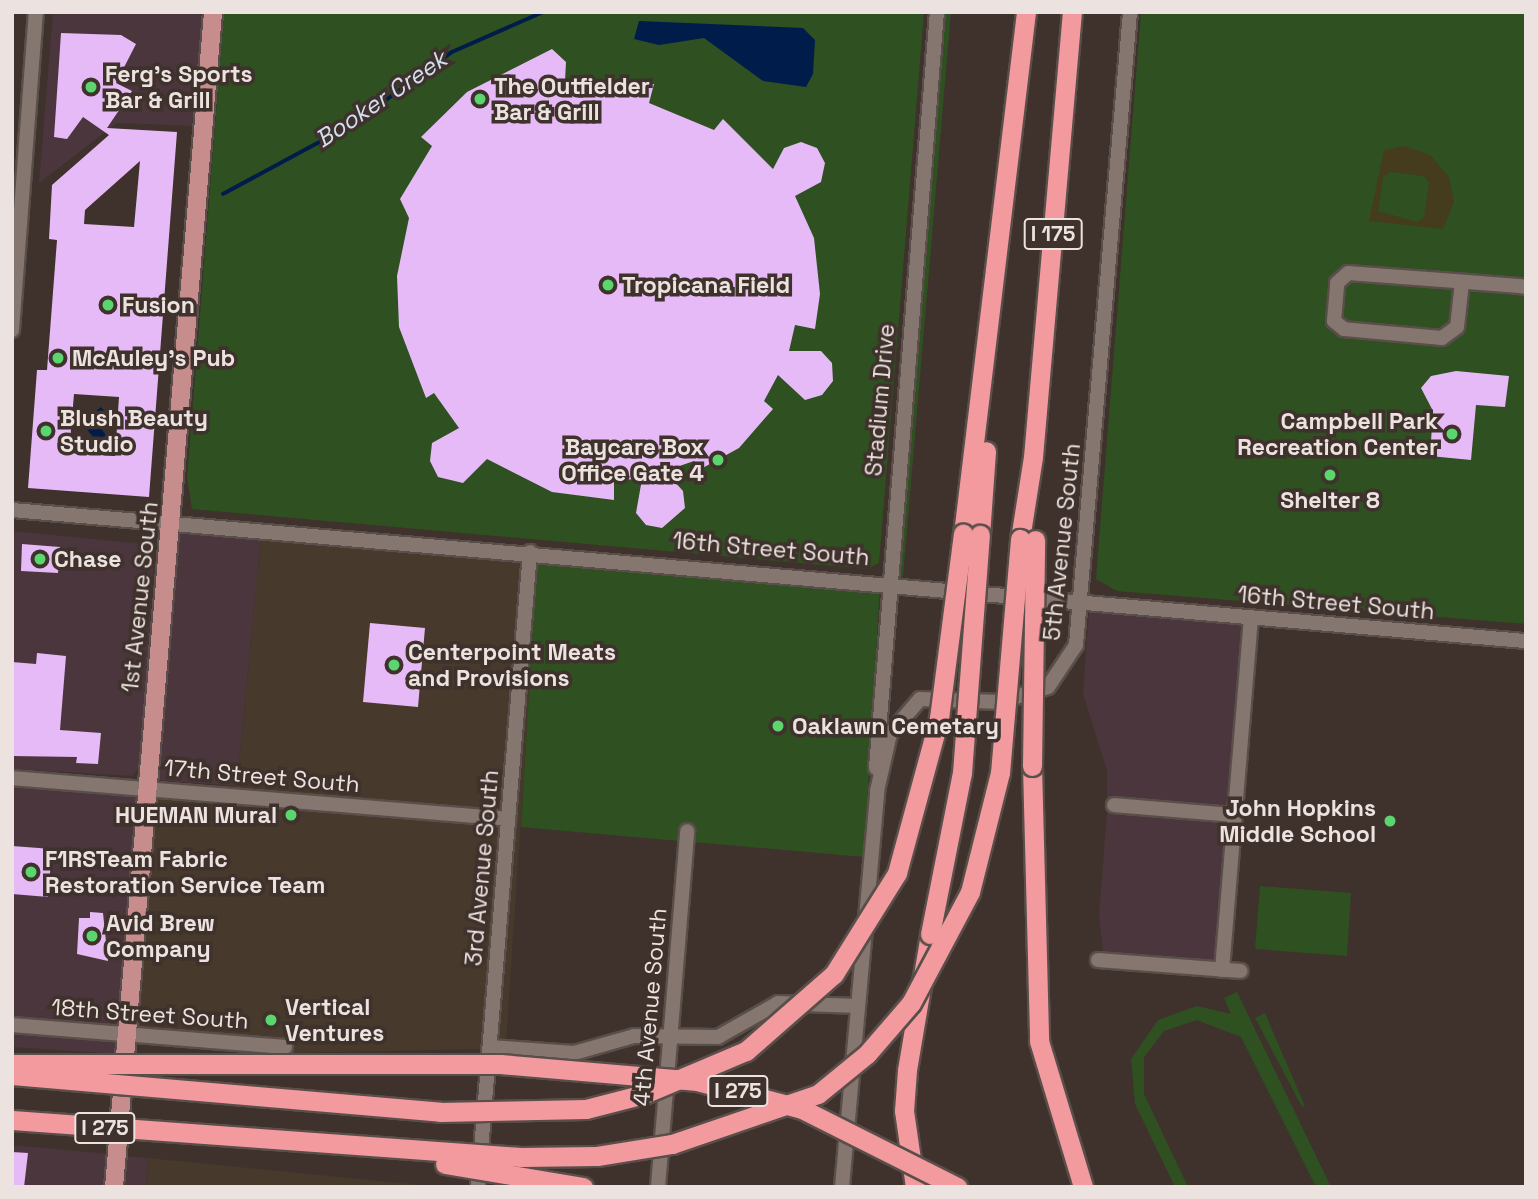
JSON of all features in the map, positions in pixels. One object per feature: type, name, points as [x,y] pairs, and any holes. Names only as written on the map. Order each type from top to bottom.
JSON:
[{"type":"highway","name":"I 175","points":[[972,534],[1026,12]]},
{"type":"highway","name":"I 175","points":[[1027,540],[1072,12]]},
{"type":"highway","points":[[915,1187],[904,1111],[906,1070],[962,773],[972,534]]},
{"type":"highway","points":[[12,1075],[440,1112],[586,1109],[644,1094],[746,1051],[834,974],[897,873],[939,718],[972,534]]},
{"type":"highway","points":[[1027,540],[1040,1041],[1083,1187]]},
{"type":"highway","points":[[198,1136],[597,1156],[672,1144],[818,1094],[867,1054],[911,1003],[970,892],[1000,773],[1027,540]]},
{"type":"highway","name":"I 275","points":[[12,1064],[500,1064],[697,1081],[802,1109],[957,1187]]},
{"type":"highway","name":"I 275","points":[[12,1120],[198,1136],[491,1169],[583,1187]]},
{"type":"main road","name":"1st Avenue South","points":[[114,1187],[213,12]]},
{"type":"street","points":[[12,330],[36,12]]},
{"type":"street","name":"Stadium Drive","points":[[877,791],[887,582],[937,12]]},
{"type":"street","name":"5th Avenue South","points":[[842,1187],[877,791],[890,734],[909,707],[935,696],[1015,700],[1048,687],[1072,658],[1083,602],[1130,12]]},
{"type":"street","points":[[1462,282],[1457,327],[1442,338],[1344,329],[1334,321],[1338,283],[1348,273],[1526,287]]},
{"type":"street","name":"16th Street South","points":[[12,510],[887,582],[1251,620],[1526,641]]},
{"type":"street","name":"3rd Avenue South","points":[[478,1187],[530,552]]},
{"type":"street","points":[[1222,970],[1251,620]]},
{"type":"street","name":"17th Street South","points":[[12,778],[508,819]]},
{"type":"street","points":[[1114,805],[1234,815]]},
{"type":"street","name":"4th Avenue South","points":[[659,1187],[687,831]]},
{"type":"street","points":[[1098,960],[1241,971]]},
{"type":"street","points":[[490,1047],[574,1053],[634,1036],[735,1033],[778,1003],[857,1006]]},
{"type":"street","name":"18th Street South","points":[[12,1025],[285,1047]]},
{"type":"shaded area","points":[[53,12],[203,12],[192,126],[117,123],[39,183]]},
{"type":"shaded area","points":[[175,530],[261,536],[237,786],[154,780]]},
{"type":"shaded area","points":[[12,531],[155,545],[141,764],[133,776],[12,769]]},
{"type":"shaded area","points":[[261,536],[523,558],[502,812],[154,783],[237,786]]},
{"type":"shaded area","points":[[534,590],[534,625],[506,1043],[497,1042]]},
{"type":"shaded area","points":[[1089,610],[1243,625],[1227,808],[1107,798],[1107,770],[1083,694]]},
{"type":"shaded area","points":[[12,784],[139,795],[120,1027],[12,1019]]},
{"type":"shaded area","points":[[153,796],[501,824],[483,1049],[291,1053],[292,1041],[134,1029]]},
{"type":"shaded area","points":[[1107,811],[1226,820],[1216,963],[1103,954],[1099,915]]},
{"type":"shaded area","points":[[12,1032],[119,1040],[118,1054],[12,1047]]},
{"type":"shaded area","points":[[12,1145],[110,1154],[107,1187],[12,1187]]},
{"type":"shaded area","points":[[123,1156],[148,1158],[146,1187],[121,1187]]},
{"type":"shaded area","points":[[148,1158],[440,1187],[146,1187]]},
{"type":"green space","points":[[224,12],[924,12],[879,563],[867,569],[192,509],[187,478]]},
{"type":"green space","points":[[943,12],[951,12],[903,577],[895,576]]},
{"type":"green space","points":[[1141,12],[1526,12],[1526,624],[1117,591],[1096,579]]},
{"type":"green space","points":[[537,559],[880,587],[864,857],[693,842],[694,826],[681,824],[679,841],[521,827]]},
{"type":"green space","points":[[1260,886],[1351,893],[1347,956],[1255,949]]},
{"type":"green space","points":[[1237,992],[1331,1187],[1316,1187],[1241,1037],[1197,1020],[1164,1031],[1144,1057],[1144,1094],[1188,1187],[1175,1187],[1135,1104],[1131,1059],[1158,1020],[1197,1006],[1231,1014],[1224,998]]},
{"type":"green space","points":[[1265,1013],[1305,1106],[1302,1107],[1255,1018]]},
{"type":"sand","points":[[1404,146],[1430,155],[1449,177],[1454,202],[1443,229],[1369,221],[1384,150]],"holes":[[[1390,172],[1424,176],[1429,183],[1424,217],[1417,222],[1378,211],[1383,177]]]},
{"type":"water","points":[[639,21],[803,28],[815,40],[813,74],[806,87],[763,81],[704,38],[659,45],[634,39]]},
{"type":"water","points":[[101,407],[109,417],[99,426],[110,440],[101,447],[82,423]]},
{"type":"building","name":"Fusion","points":[[61,33],[121,35],[136,44],[116,83],[132,91],[107,128],[177,132],[149,497],[28,488],[37,370],[47,370],[57,240],[49,239],[52,185],[109,135],[83,117],[67,139],[54,137]],"holes":[[[140,161],[134,227],[84,224],[85,210]],[[74,394],[119,397],[115,456],[69,453]]]},
{"type":"building","name":"Tropicana Field","points":[[552,49],[566,62],[565,81],[654,84],[649,103],[714,130],[723,119],[773,169],[784,148],[801,142],[817,148],[825,163],[821,182],[795,196],[814,238],[820,294],[815,329],[795,325],[789,351],[821,351],[832,363],[833,381],[822,395],[805,400],[778,375],[764,401],[773,409],[739,448],[699,470],[694,461],[665,471],[683,491],[685,508],[662,528],[646,525],[636,513],[642,479],[614,480],[614,500],[552,492],[487,459],[463,483],[438,477],[430,461],[432,443],[459,428],[434,393],[426,398],[399,327],[397,276],[409,218],[400,199],[432,146],[421,137],[467,92]]},
{"type":"building","name":"Campbell Park Recreation Center","points":[[1456,371],[1509,376],[1505,407],[1476,405],[1471,460],[1430,456],[1433,411],[1421,388],[1431,376]]},
{"type":"building","name":"Chase","points":[[22,544],[60,547],[58,573],[21,571]]},
{"type":"building","name":"Centerpoint Meats and Provisions","points":[[370,623],[425,628],[418,707],[363,702]]},
{"type":"building","points":[[37,653],[66,656],[60,730],[101,733],[98,764],[76,763],[77,757],[12,756],[12,662],[36,664]]},
{"type":"building","name":"F1RSTeam Fabric Restoration Service Team","points":[[12,846],[52,849],[48,897],[12,894]]},
{"type":"building","name":"Avid Brew Company","points":[[90,912],[103,913],[108,961],[77,954],[79,918],[90,918]]},
{"type":"building","points":[[12,1152],[28,1153],[24,1187],[12,1187]]},
{"type":"waterway","name":"Booker Creek","points":[[223,194],[353,124],[452,52],[543,12]]},
{"type":"place","name":"Ferg's Sports Bar & Grill","points":[[91,87]]},
{"type":"place","name":"The Outfielder Bar & Grill","points":[[480,99]]},
{"type":"place","name":"Tropicana Field","points":[[608,285]]},
{"type":"place","name":"Fusion","points":[[108,305]]},
{"type":"place","name":"McAuley's Pub","points":[[58,358]]},
{"type":"place","name":"Blush Beauty Studio","points":[[46,431]]},
{"type":"place","name":"Campbell Park Recreation Center","points":[[1452,434]]},
{"type":"place","name":"Baycare Box Office Gate 4","points":[[718,460]]},
{"type":"place","name":"Shelter 8","points":[[1330,475]]},
{"type":"place","name":"Chase","points":[[40,559]]},
{"type":"place","name":"Centerpoint Meats and Provisions","points":[[394,665]]},
{"type":"place","name":"Oaklawn Cemetary","points":[[778,726]]},
{"type":"place","name":"HUEMAN Mural","points":[[291,815]]},
{"type":"place","name":"John Hopkins Middle School","points":[[1390,821]]},
{"type":"place","name":"F1RSTeam Fabric Restoration Service Team","points":[[31,872]]},
{"type":"place","name":"Avid Brew Company","points":[[92,936]]},
{"type":"place","name":"Vertical Ventures","points":[[271,1020]]}]
